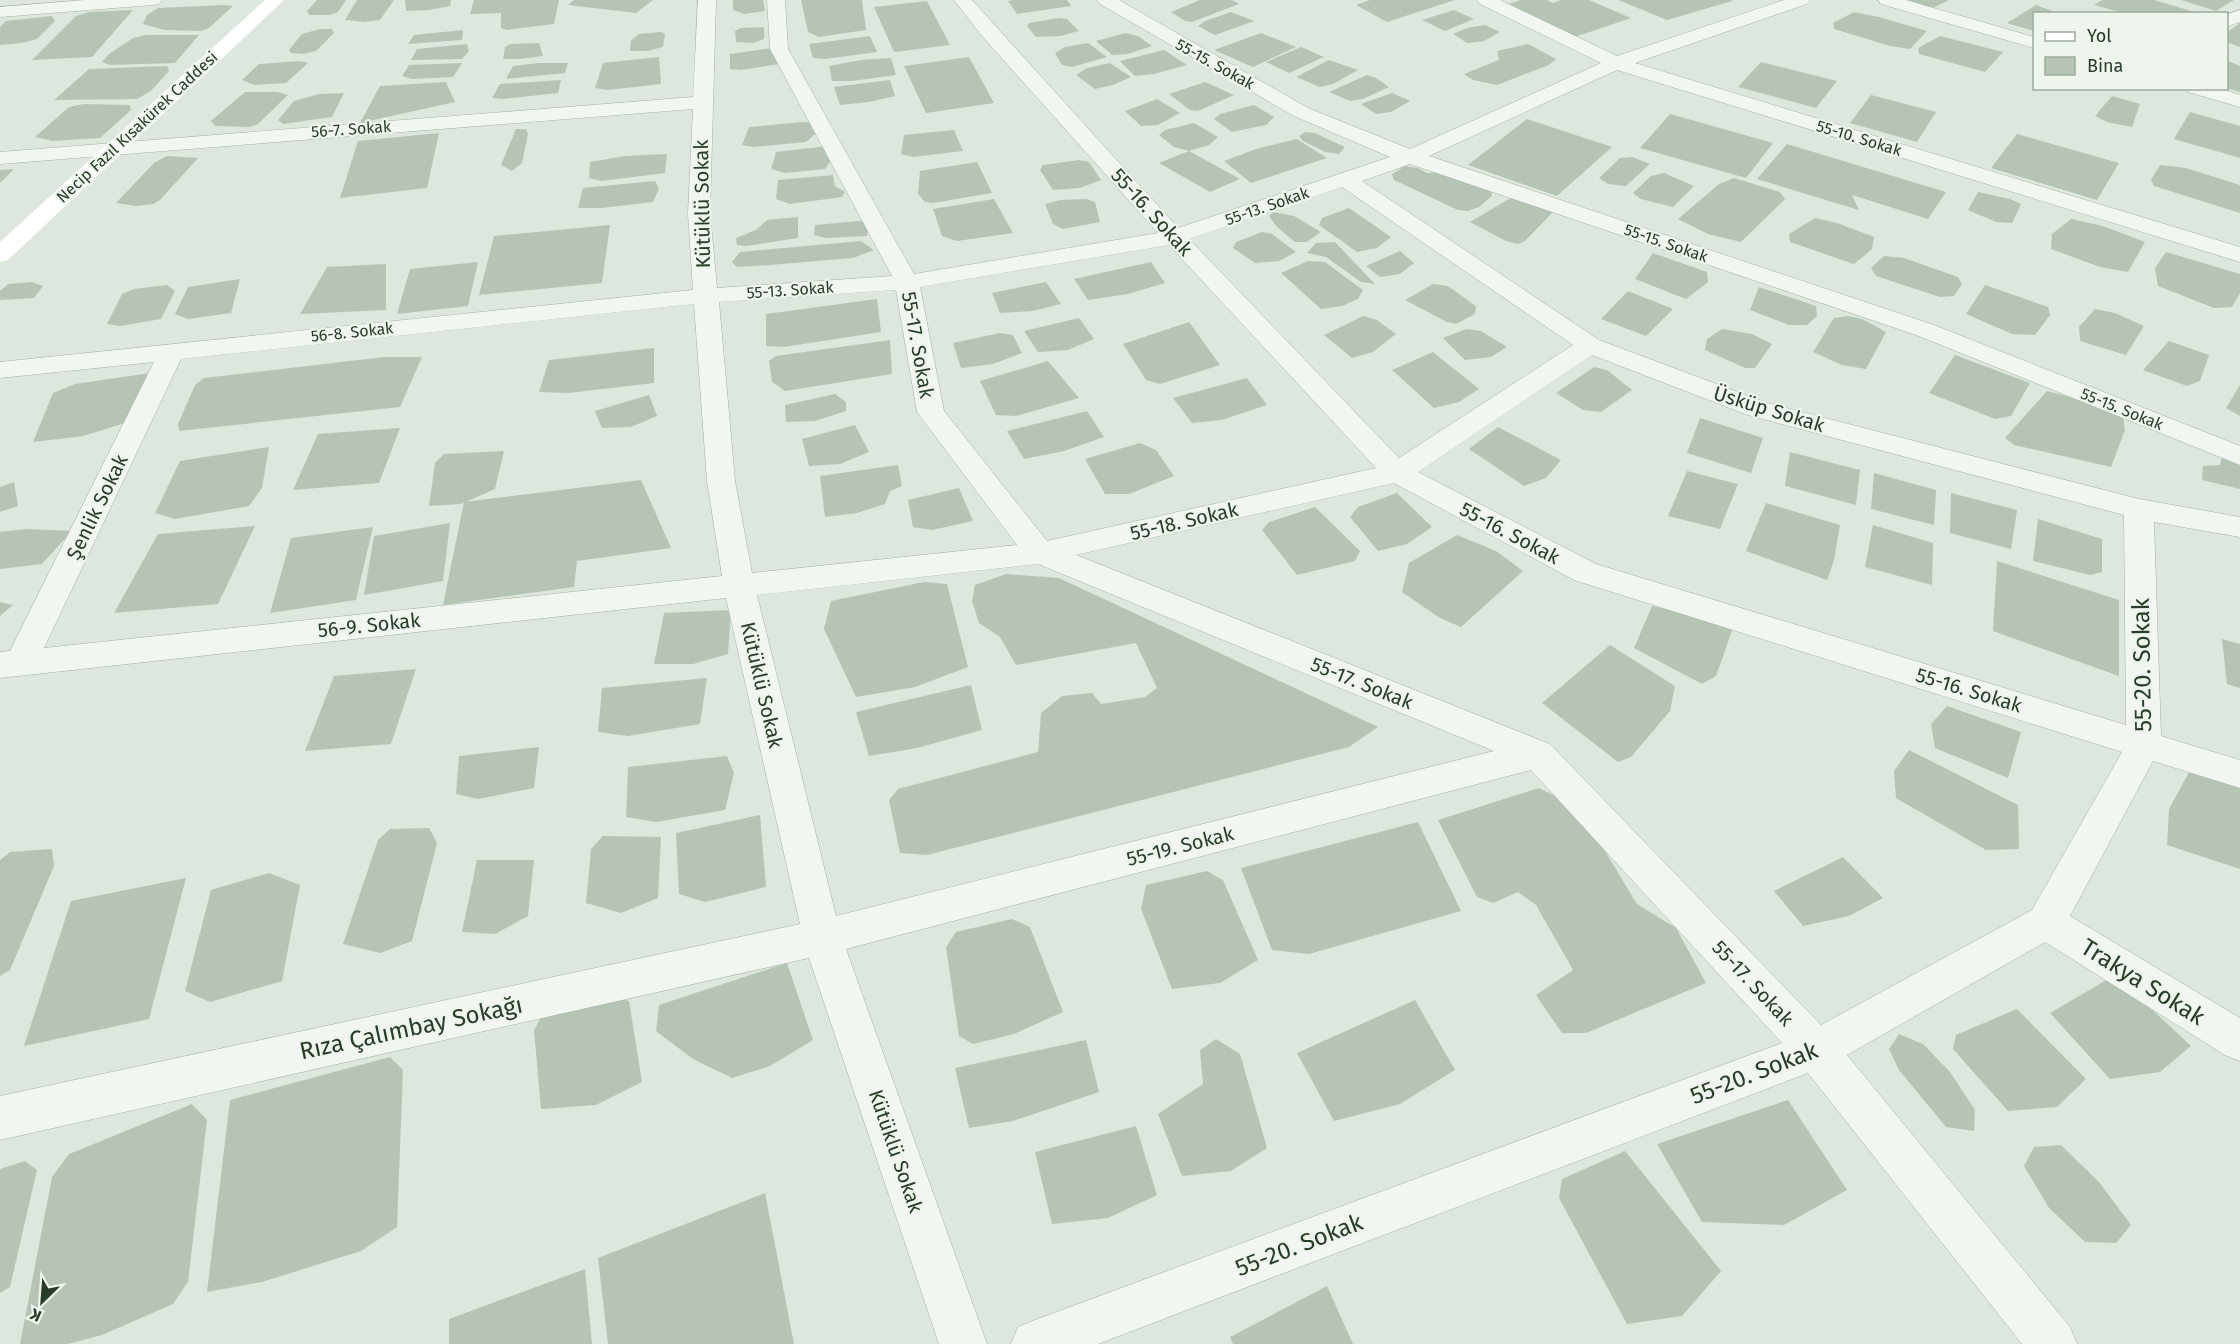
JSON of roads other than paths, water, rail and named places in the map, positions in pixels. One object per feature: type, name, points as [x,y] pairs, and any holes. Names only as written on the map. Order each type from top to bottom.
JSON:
[{"type":"street","points":[[0,12],[153,0]]},
{"type":"street","name":"Necip Fazıl Kısakürek Caddesi","points":[[0,255],[275,0]]},
{"type":"street","name":"Kütüklü Sokak","points":[[707,0],[699,213],[704,296],[721,481],[739,586],[822,938],[963,1344]]},
{"type":"street","name":"55-17. Sokak","points":[[776,0],[779,49],[907,282],[931,412],[1040,554],[1538,754],[1816,1050],[2053,1344]]},
{"type":"street","name":"55-16. Sokak","points":[[963,0],[989,32],[1174,237],[1397,473],[1585,572],[2240,774]]},
{"type":"street","name":"55-15. Sokak","points":[[1106,0],[1301,112],[1410,157],[1925,330],[2240,456]]},
{"type":"street","name":"55-10. Sokak","points":[[1486,0],[1616,63],[2240,255]]},
{"type":"street","name":"55-13. Sokak","points":[[704,296],[907,282],[1174,237],[1410,157],[1616,63],[1801,0]]},
{"type":"street","points":[[1887,0],[2033,43]]},
{"type":"street","points":[[2202,90],[2240,100]]},
{"type":"street","name":"56-7. Sokak","points":[[0,158],[702,102]]},
{"type":"street","name":"Üsküp Sokak","points":[[1345,179],[1590,345],[1758,409],[2139,509],[2240,527]]},
{"type":"street","name":"56-8. Sokak","points":[[0,370],[704,296]]},
{"type":"street","name":"55-18. Sokak","points":[[739,586],[1040,554],[1397,473],[1590,345]]},
{"type":"street","name":"Şenlik Sokak","points":[[11,663],[172,351]]},
{"type":"street","name":"55-20. Sokak","points":[[1035,1344],[1816,1050],[2046,922],[2144,745],[2139,509]]},
{"type":"street","name":"56-9. Sokak","points":[[11,663],[739,586]]},
{"type":"street","name":"55-19. Sokak","points":[[822,938],[1538,754]]},
{"type":"street","name":"Trakya Sokak","points":[[2046,922],[2240,1041]]},
{"type":"street","name":"Rıza Çalımbay Sokağı","points":[[0,1118],[822,938]]}]
